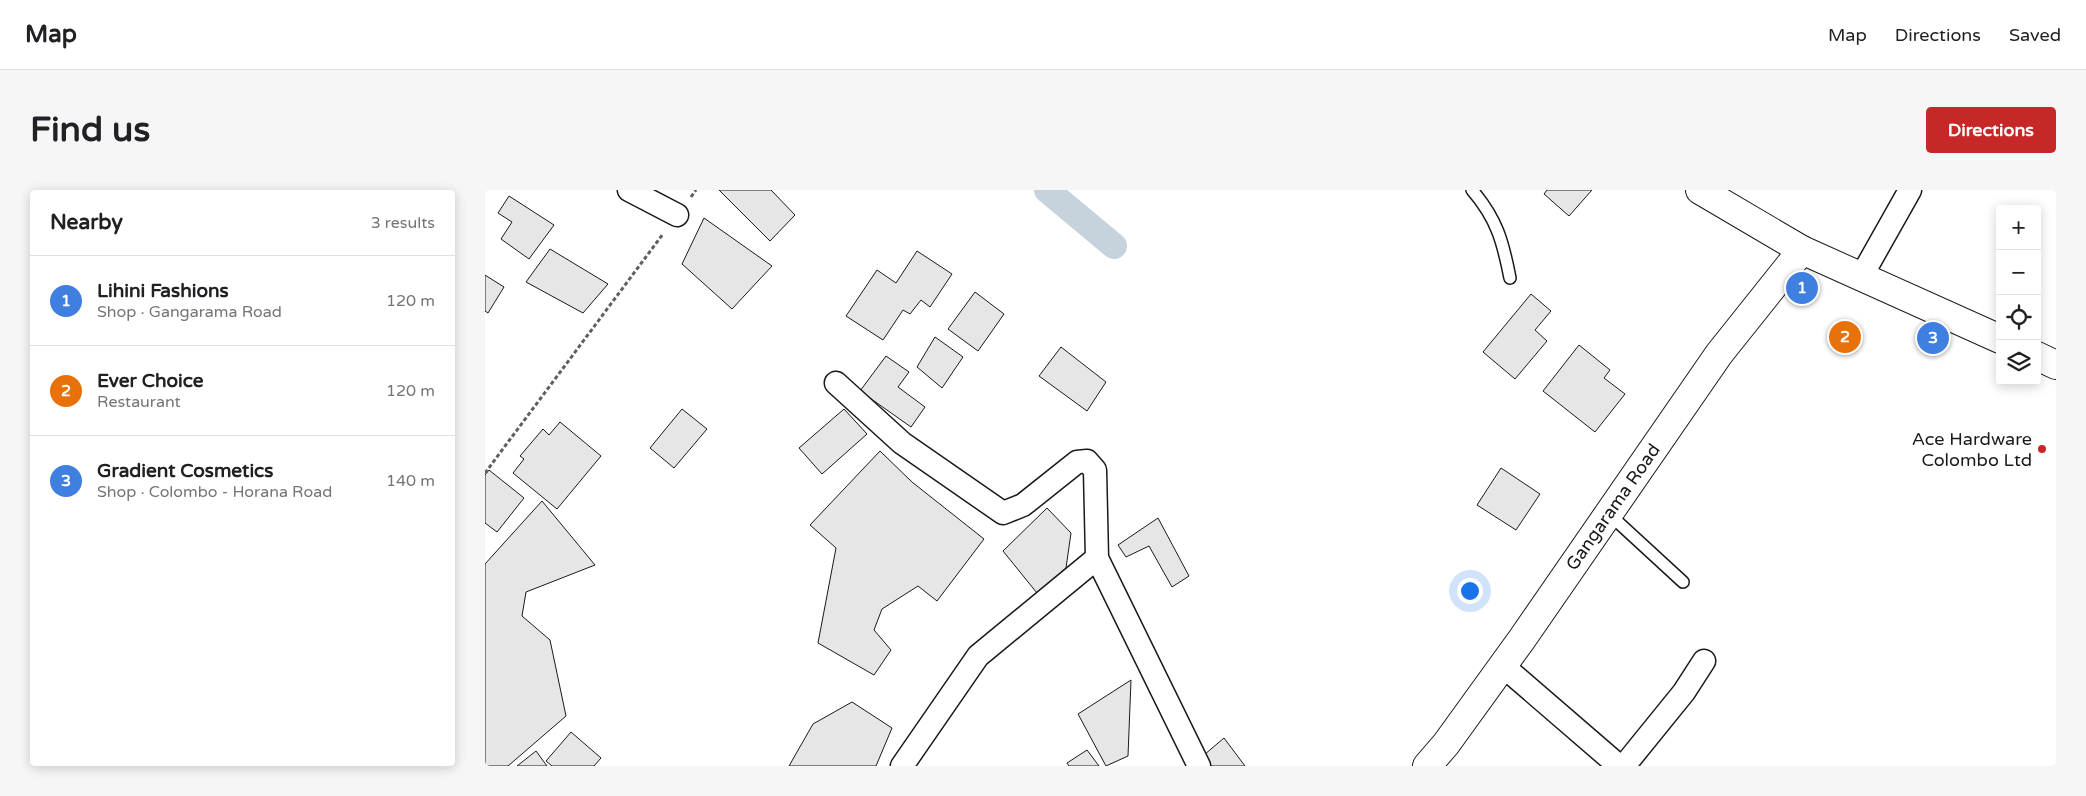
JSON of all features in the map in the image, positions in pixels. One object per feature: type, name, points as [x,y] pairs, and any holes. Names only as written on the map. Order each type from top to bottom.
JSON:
[{"type":"street","points":[[629,190],[677,215]]},
{"type":"street","points":[[1700,190],[1802,250],[1996,337]]},
{"type":"street","points":[[1861,277],[1910,190]]},
{"type":"street","name":"Gangarama Road","points":[[1427,766],[1446,744],[1503,666],[1719,354],[1802,250]]},
{"type":"street","points":[[2041,358],[2056,365]]},
{"type":"street","points":[[836,383],[902,443],[1003,512],[1023,505],[1077,462],[1087,461],[1095,470],[1097,558],[1199,766]]},
{"type":"street","points":[[901,766],[978,656],[1097,558]]},
{"type":"street","points":[[1624,766],[1684,692],[1705,661]]},
{"type":"street","points":[[1503,666],[1619,766]]},
{"type":"lane","points":[[1472,190],[1484,204],[1503,239],[1510,278]]},
{"type":"lane","points":[[1608,513],[1683,582]]},
{"type":"path","points":[[485,473],[697,190]]},
{"type":"building","points":[[719,190],[771,190],[795,215],[770,241]]},
{"type":"building","points":[[1547,190],[1592,190],[1569,216],[1544,194]]},
{"type":"building","points":[[509,196],[554,225],[529,259],[501,239],[512,222],[498,213]]},
{"type":"building","points":[[704,218],[772,266],[732,309],[682,264]]},
{"type":"building","points":[[550,249],[608,284],[583,313],[526,282]]},
{"type":"building","points":[[917,251],[952,274],[930,307],[921,300],[910,314],[903,310],[883,340],[846,316],[877,270],[896,283]]},
{"type":"building","points":[[485,275],[504,287],[488,313],[485,311]]},
{"type":"building","points":[[975,292],[1004,314],[978,351],[948,329]]},
{"type":"building","points":[[1531,294],[1551,311],[1535,330],[1547,341],[1515,379],[1483,352]]},
{"type":"building","points":[[935,337],[963,357],[942,388],[917,367]]},
{"type":"building","points":[[1579,345],[1610,370],[1604,378],[1625,394],[1595,432],[1543,391]]},
{"type":"building","points":[[1061,347],[1106,382],[1087,411],[1039,376]]},
{"type":"building","points":[[886,356],[909,372],[898,387],[925,407],[911,427],[860,391]]},
{"type":"building","points":[[682,409],[707,429],[674,468],[650,448]]},
{"type":"building","points":[[844,409],[867,434],[822,474],[799,448]]},
{"type":"building","points":[[560,422],[601,456],[557,509],[513,473],[524,459],[520,456],[543,429],[549,435]]},
{"type":"building","points":[[880,451],[912,482],[984,539],[937,601],[918,586],[882,609],[874,630],[891,650],[874,675],[818,643],[836,548],[810,525]]},
{"type":"building","points":[[1501,468],[1540,494],[1516,530],[1477,505]]},
{"type":"building","points":[[489,470],[524,498],[497,532],[485,523],[485,475]]},
{"type":"building","points":[[542,501],[595,565],[526,592],[522,616],[550,640],[566,716],[508,766],[485,766],[485,564]]},
{"type":"building","points":[[1047,508],[1071,533],[1066,568],[1037,593],[1003,551]]},
{"type":"building","points":[[1158,518],[1189,576],[1172,587],[1149,546],[1126,557],[1118,545]]},
{"type":"building","points":[[1131,680],[1128,756],[1106,766],[1078,714]]},
{"type":"building","points":[[852,702],[892,728],[876,766],[789,766],[813,724]]},
{"type":"building","points":[[571,732],[601,758],[594,766],[552,766],[546,761]]},
{"type":"building","points":[[1224,738],[1245,766],[1202,766],[1198,760]]},
{"type":"building","points":[[1087,750],[1099,766],[1069,766],[1067,763]]},
{"type":"building","points":[[536,751],[547,766],[517,766]]},
{"type":"waterway","points":[[1047,190],[1114,246]]},
{"type":"place","name":"Lihini Fashions","points":[[1802,288]]},
{"type":"place","name":"Ever Choice","points":[[1845,337]]},
{"type":"place","name":"Gradient Cosmetics","points":[[1933,338]]},
{"type":"place","name":"Ace Hardware Colombo Ltd","points":[[2042,449]]}]
